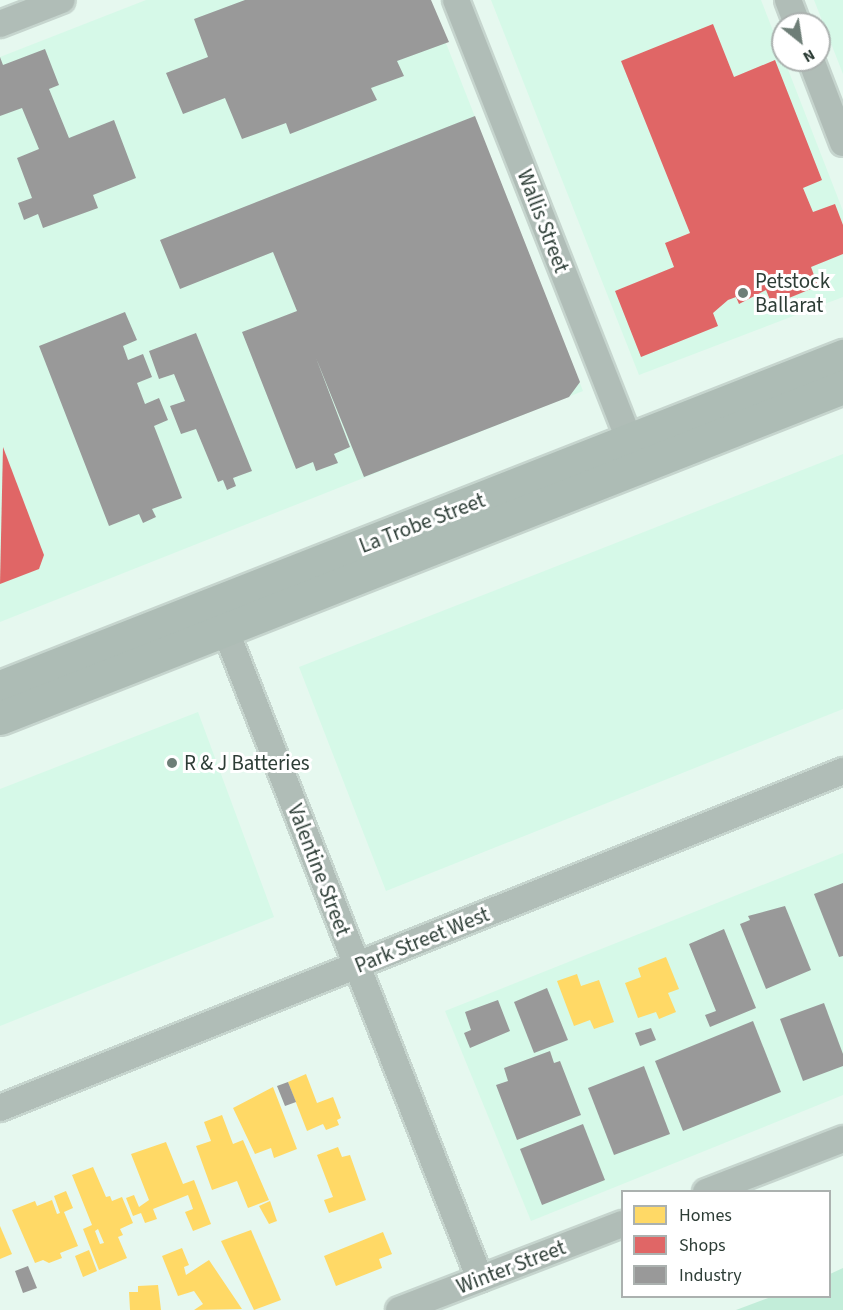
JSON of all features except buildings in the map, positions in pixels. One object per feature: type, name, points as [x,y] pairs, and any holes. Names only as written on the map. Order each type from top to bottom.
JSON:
[{"type":"main road","name":"La Trobe Street","points":[[635,455],[843,356]]},
{"type":"main road","name":"La Trobe Street","points":[[0,687],[220,616],[635,455],[843,387]]},
{"type":"main road","name":"La Trobe Street","points":[[0,718],[220,616]]},
{"type":"street","points":[[0,24],[62,0]]},
{"type":"street","name":"Wallis Street","points":[[456,0],[635,455]]},
{"type":"street","points":[[816,72],[843,143]]},
{"type":"street","name":"Valentine Street","points":[[220,616],[480,1278]]},
{"type":"street","name":"Park Street West","points":[[0,1108],[843,771]]},
{"type":"street","points":[[709,1190],[843,1139]]},
{"type":"street","name":"Winter Street","points":[[399,1310],[621,1224]]},
{"type":"shaded area","points":[[146,0],[429,0],[583,391],[0,622],[0,57]]},
{"type":"shaded area","points":[[491,0],[761,0],[771,26],[771,72],[789,72],[843,211],[843,297],[639,375]]},
{"type":"shaded area","points":[[814,0],[843,0],[843,74],[831,43],[831,12],[819,12]]},
{"type":"shaded area","points":[[843,454],[843,709],[386,891],[299,667]]},
{"type":"shaded area","points":[[198,712],[274,917],[0,1026],[0,789]]},
{"type":"shaded area","points":[[843,853],[843,1095],[531,1221],[445,1011]]},
{"type":"shaded area","points":[[843,1268],[843,1310],[736,1310],[768,1298],[831,1298],[831,1274]]},
{"type":"place","name":"Petstock Ballarat","points":[[743,293]]},
{"type":"place","name":"R & J Batteries","points":[[172,763]]}]
